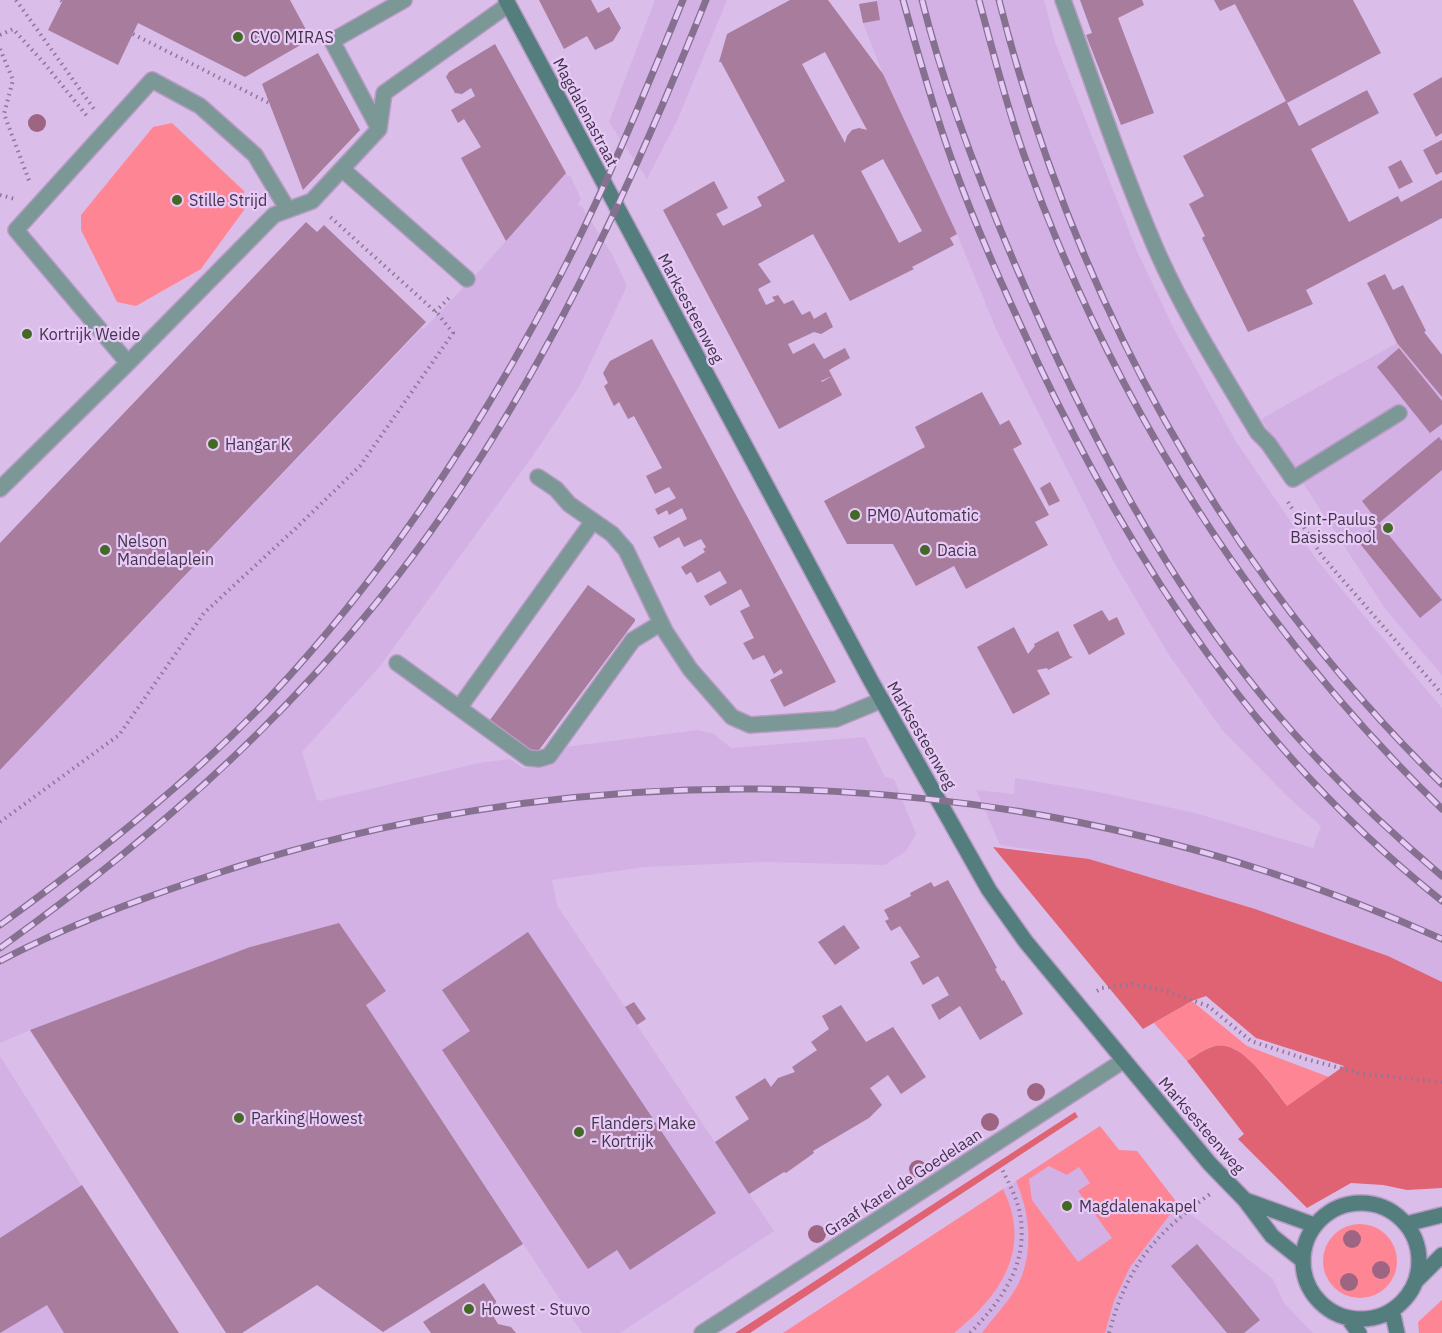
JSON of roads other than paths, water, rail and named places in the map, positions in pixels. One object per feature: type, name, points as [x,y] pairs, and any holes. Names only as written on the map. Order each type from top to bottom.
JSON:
[{"type":"street","points":[[379,129],[332,41],[404,0]]},
{"type":"street","points":[[1063,0],[1100,104],[1157,250],[1204,342],[1252,423],[1293,479],[1399,412]]},
{"type":"street","points":[[0,489],[274,215],[312,201],[379,129],[384,93],[507,2]]},
{"type":"street","name":"Magdalenastraat","points":[[507,2],[635,242]]},
{"type":"street","points":[[128,363],[16,230],[152,80],[200,106],[255,155],[288,210]]},
{"type":"street","points":[[342,169],[467,279]]},
{"type":"street","name":"Marksesteenweg","points":[[635,242],[882,700],[989,890],[1026,942],[1123,1061],[1226,1182],[1245,1200],[1272,1236],[1302,1260]]},
{"type":"street","points":[[538,477],[612,534],[627,550],[661,623],[690,669],[732,717],[750,725],[836,719],[882,700]]},
{"type":"street","points":[[459,708],[593,521]]},
{"type":"street","points":[[397,663],[528,758],[539,759],[549,756],[633,640],[661,623]]},
{"type":"street","name":"Graaf Karel de Goedelaan","points":[[702,1333],[1123,1061]]},
{"type":"street","name":"Marksesteenweg","points":[[1245,1200],[1314,1225]]},
{"type":"street","points":[[1416,1281],[1419,1262],[1416,1243],[1406,1224],[1390,1210],[1370,1203],[1349,1203],[1330,1211],[1314,1225],[1305,1241],[1302,1260],[1304,1277],[1312,1293],[1324,1307],[1339,1316],[1348,1318],[1376,1319],[1392,1311],[1406,1297],[1416,1281],[1442,1255]]},
{"type":"street","points":[[1406,1224],[1442,1215]]},
{"type":"street","points":[[1392,1311],[1397,1333]]},
{"type":"street","points":[[1348,1318],[1359,1333]]},
{"type":"railway","points":[[0,925],[140,818],[206,760],[269,698],[312,650],[392,549],[465,442],[531,331],[610,172],[683,0]]},
{"type":"railway","points":[[0,948],[103,871],[200,788],[247,744],[336,651],[377,602],[429,533],[478,462],[564,313],[639,158],[706,0]]},
{"type":"railway","points":[[903,0],[921,64],[964,194],[1037,361],[1116,513],[1208,655],[1260,722],[1316,785],[1376,845],[1442,901]]},
{"type":"railway","points":[[922,0],[941,69],[964,137],[1017,269],[1096,437],[1156,544],[1189,597],[1262,696],[1348,790],[1442,876]]},
{"type":"railway","points":[[979,0],[1017,136],[1060,247],[1100,336],[1145,422],[1195,506],[1250,587],[1310,664],[1374,738],[1442,809]]},
{"type":"railway","points":[[999,0],[1031,111],[1069,218],[1114,322],[1166,423],[1225,519],[1290,612],[1363,700],[1442,784]]},
{"type":"railway","points":[[0,961],[79,924],[160,893],[215,874],[367,831],[522,804],[678,790],[834,791],[990,807],[1144,837],[1295,881],[1442,939]]},
{"type":"place","name":"CVO MIRAS","points":[[238,37]]},
{"type":"place","name":"Stille Strijd","points":[[177,200]]},
{"type":"place","name":"Kortrijk Weide","points":[[27,334]]},
{"type":"place","name":"Hangar K","points":[[213,444]]},
{"type":"place","name":"PMO Automatic","points":[[855,515]]},
{"type":"place","name":"Sint-Paulus Basisschool","points":[[1388,528]]},
{"type":"place","name":"Nelson Mandelaplein","points":[[105,550]]},
{"type":"place","name":"Dacia","points":[[925,550]]},
{"type":"place","name":"Parking Howest","points":[[239,1118]]},
{"type":"place","name":"Flanders Make - Kortrijk","points":[[579,1132]]},
{"type":"place","name":"Magdalenakapel","points":[[1067,1206]]},
{"type":"place","name":"Howest - Stuvo","points":[[469,1309]]}]
